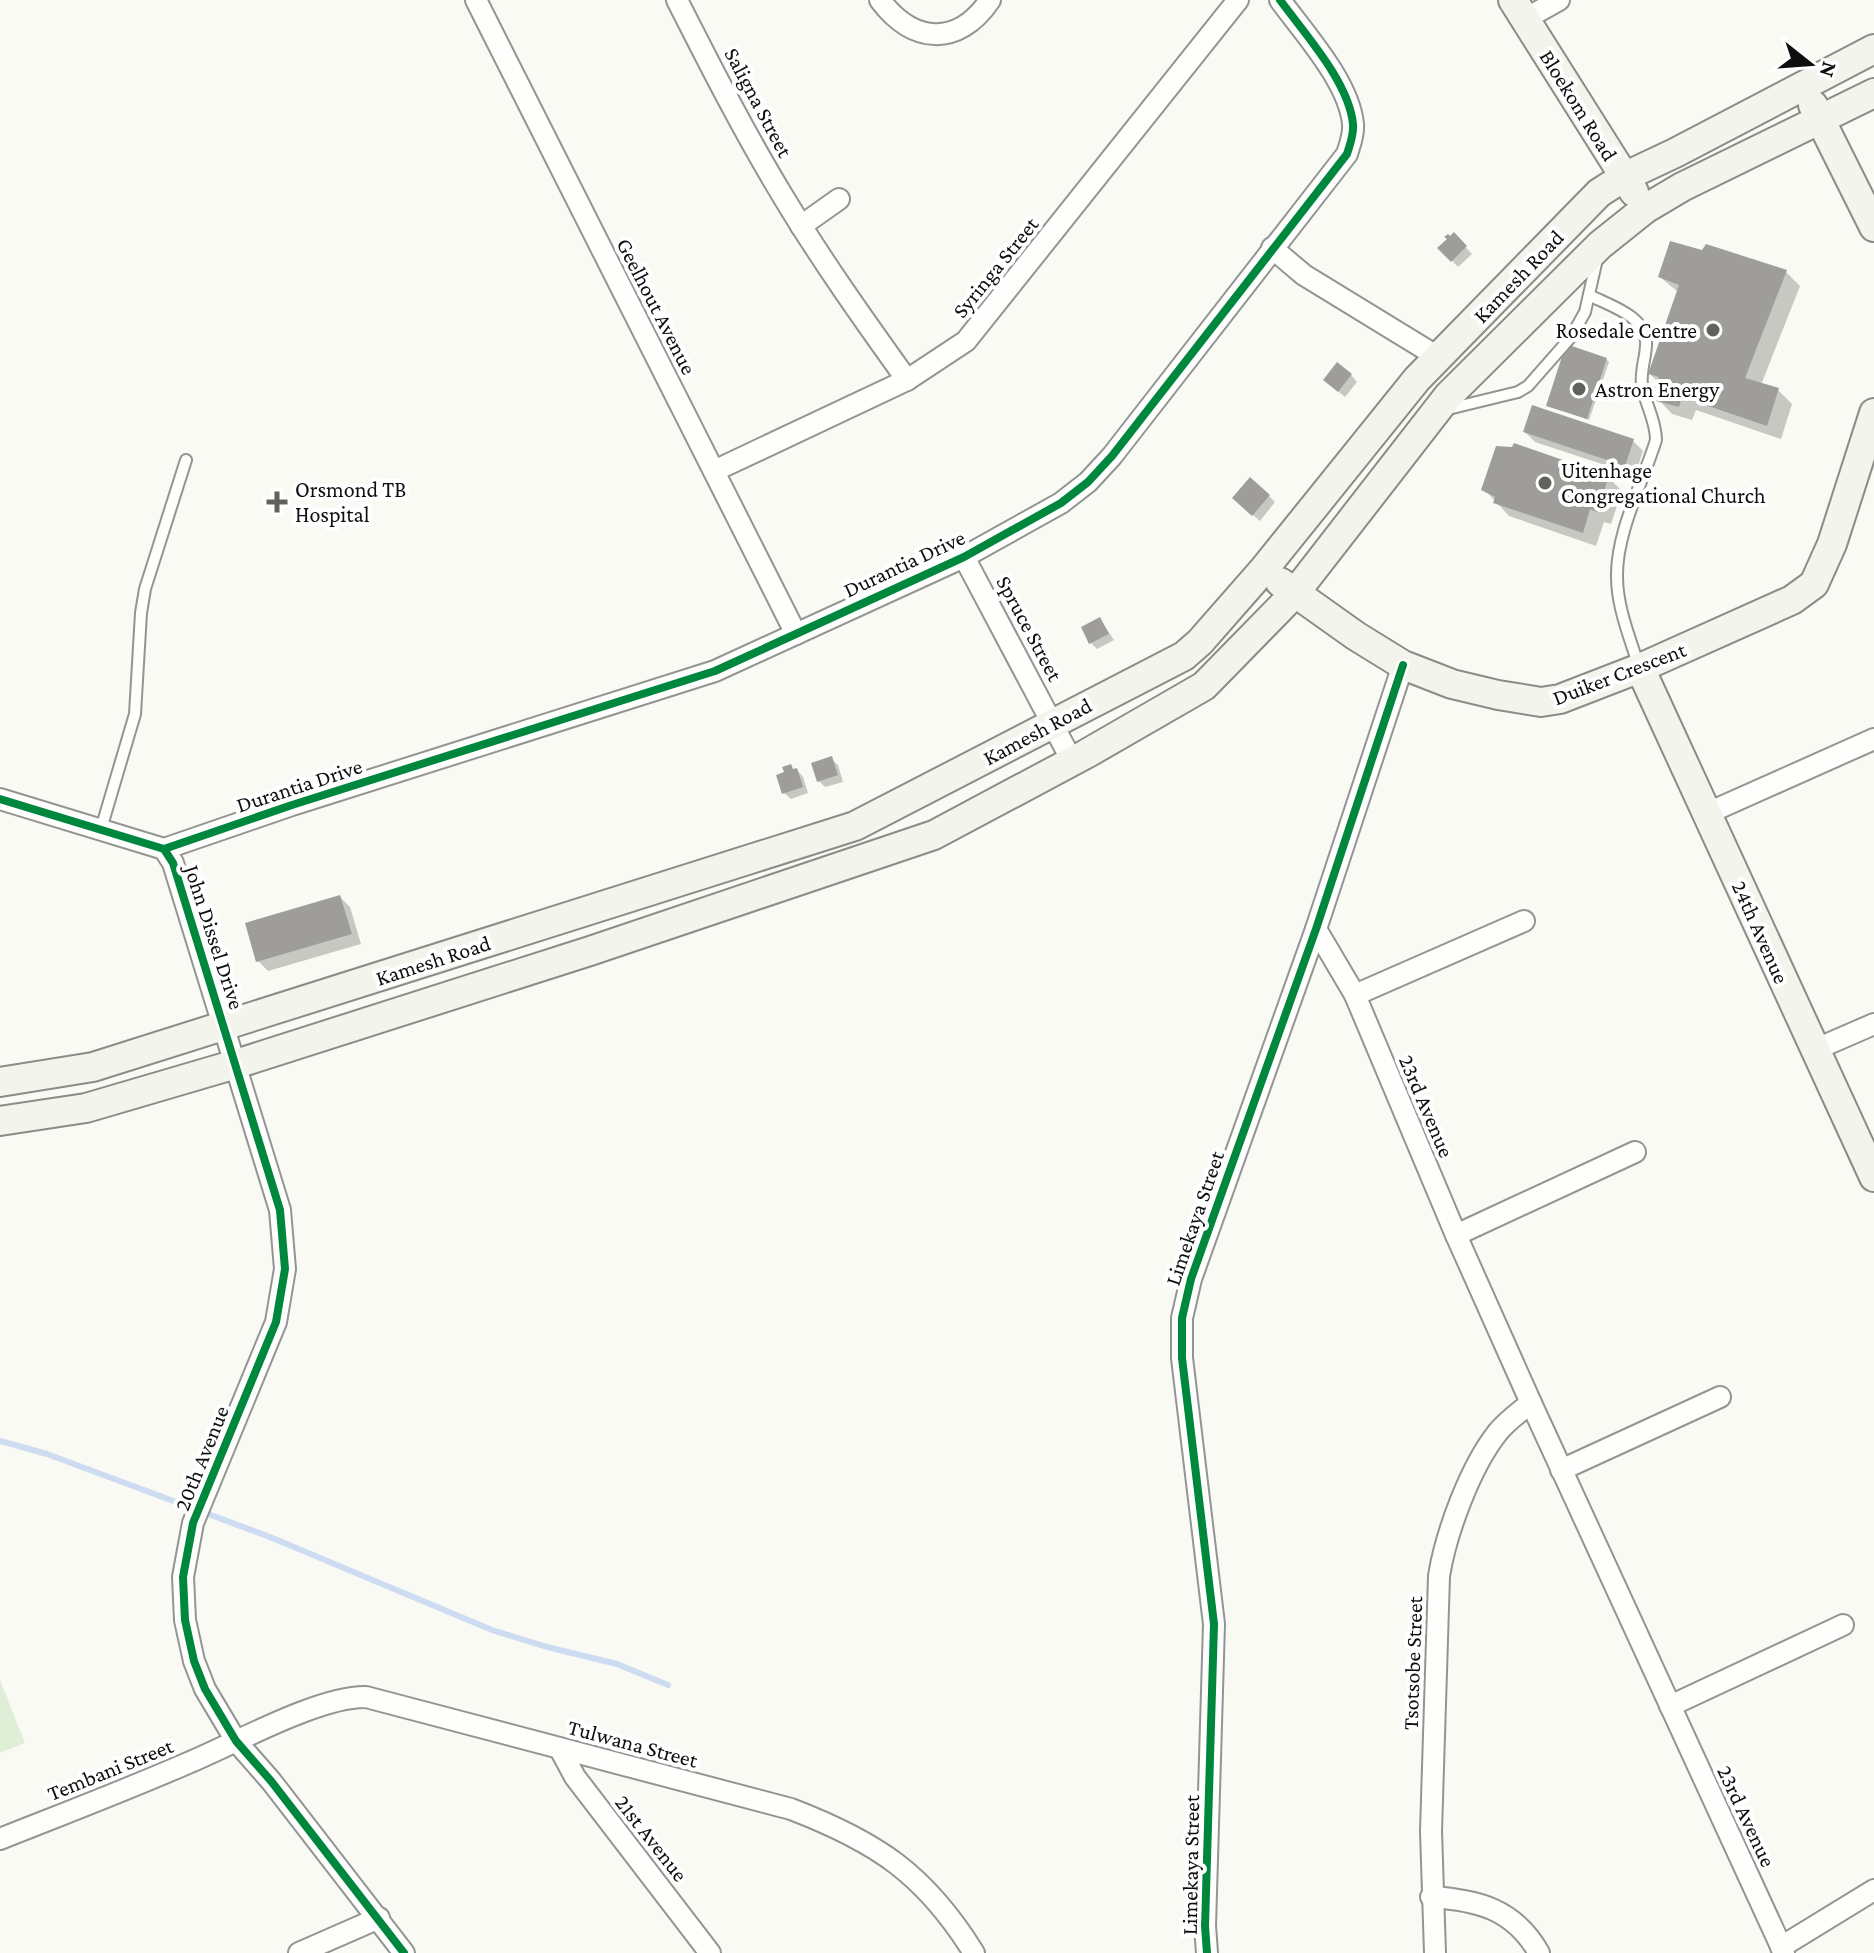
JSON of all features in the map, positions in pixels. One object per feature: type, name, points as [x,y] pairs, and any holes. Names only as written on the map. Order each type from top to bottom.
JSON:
[{"type":"main road","name":"Bloekom Road","points":[[1519,9],[1645,209]]},
{"type":"main road","name":"Kamesh Road","points":[[0,1082],[93,1067],[855,826],[1184,656],[1264,569],[1417,379],[1599,193],[1624,177],[1874,49]]},
{"type":"main road","points":[[1806,85],[1820,120],[1874,227]]},
{"type":"main road","name":"Kamesh Road","points":[[0,1121],[86,1108],[236,1064],[590,951],[934,835],[1072,761],[1204,686],[1295,593],[1448,396],[1600,245],[1645,209],[1682,187],[1874,93]]},
{"type":"main road","name":"Duiker Crescent","points":[[1264,569],[1403,665],[1452,684],[1511,698],[1541,702],[1560,699],[1640,668],[1792,600],[1814,584],[1832,544],[1874,413]]},
{"type":"main road","name":"24th Avenue","points":[[1640,668],[1874,1177]]},
{"type":"street","name":"Geelhout Avenue","points":[[476,0],[796,634]]},
{"type":"street","name":"Saligna Street","points":[[677,0],[743,128],[801,226],[907,380]]},
{"type":"street","points":[[880,0],[892,16],[906,26],[929,34],[946,35],[961,30],[978,17],[990,0]]},
{"type":"street","name":"Syringa Street","points":[[714,471],[907,380],[966,341],[1238,0]]},
{"type":"street","name":"Durantia Drive","points":[[164,849],[292,805],[715,671],[964,557],[1061,503],[1088,482],[1112,456],[1347,154],[1353,137],[1349,104],[1331,71],[1280,0]]},
{"type":"street","points":[[1519,9],[1559,0]]},
{"type":"street","points":[[801,226],[839,199]]},
{"type":"street","points":[[1272,248],[1304,275],[1438,357]]},
{"type":"street","name":"Spruce Street","points":[[964,557],[1072,761]]},
{"type":"street","name":"Limekaya Street","points":[[1207,1953],[1205,1926],[1215,1634],[1182,1358],[1185,1298],[1316,929],[1403,665]]},
{"type":"street","points":[[1708,813],[1874,739]]},
{"type":"street","name":"John Dissel Drive","points":[[0,799],[164,849],[173,863],[236,1064]]},
{"type":"street","points":[[1355,995],[1524,921]]},
{"type":"street","name":"23rd Avenue","points":[[1316,929],[1355,995],[1456,1235],[1561,1470],[1783,1950],[1874,1890]]},
{"type":"street","points":[[1814,1050],[1874,1024]]},
{"type":"street","name":"20th Avenue","points":[[236,1064],[280,1210],[285,1269],[272,1332],[193,1523],[183,1591],[185,1620],[194,1661],[205,1689],[236,1741],[404,1953]]},
{"type":"street","points":[[1456,1235],[1635,1152]]},
{"type":"street","points":[[1561,1470],[1720,1397]]},
{"type":"street","name":"Tsotsobe Street","points":[[1435,1953],[1431,1897],[1439,1576],[1444,1544],[1490,1444],[1497,1433],[1531,1403]]},
{"type":"street","points":[[1670,1706],[1843,1625]]},
{"type":"street","name":"Tulwana Street","points":[[236,1741],[327,1705],[366,1697],[791,1809],[838,1827],[884,1854],[921,1882],[941,1903],[974,1953]]},
{"type":"street","name":"Tembani Street","points":[[0,1839],[190,1763],[236,1741]]},
{"type":"street","name":"21st Avenue","points":[[560,1749],[575,1777],[710,1953]]},
{"type":"street","points":[[1431,1897],[1470,1901],[1500,1911],[1518,1926],[1539,1953]]},
{"type":"street","points":[[299,1953],[379,1918]]},
{"type":"lane","points":[[1435,412],[1518,392],[1528,386],[1571,337],[1585,312],[1600,245]]},
{"type":"lane","points":[[1589,295],[1635,319],[1644,331],[1646,343],[1641,373],[1645,399],[1656,428],[1656,440],[1619,547],[1617,577],[1624,619],[1640,668]]},
{"type":"lane","points":[[101,829],[135,714],[145,589],[186,460]]},
{"type":"green space","points":[[0,1680],[25,1743],[0,1753]]},
{"type":"building","points":[[1454,232],[1467,246],[1451,262],[1437,248],[1447,239],[1444,237]]},
{"type":"building","name":"Rosedale Centre","points":[[1670,241],[1702,250],[1706,244],[1787,270],[1745,378],[1779,388],[1767,426],[1682,397],[1679,407],[1656,401],[1661,390],[1655,387],[1659,377],[1648,374],[1679,285],[1658,277]]},
{"type":"building","points":[[1566,344],[1607,358],[1587,419],[1546,406]]},
{"type":"building","points":[[1337,362],[1352,374],[1338,392],[1323,380]]},
{"type":"building","points":[[1532,405],[1634,439],[1625,466],[1523,432]]},
{"type":"building","name":"Uitenhage Congregational Church","points":[[1514,443],[1609,476],[1597,512],[1590,509],[1583,533],[1493,503],[1495,497],[1481,490],[1496,446],[1512,447]]},
{"type":"building","points":[[1250,477],[1270,495],[1252,516],[1232,498]]},
{"type":"building","points":[[1100,617],[1109,634],[1089,644],[1081,627]]},
{"type":"building","points":[[832,756],[838,775],[817,782],[811,763]]},
{"type":"building","points":[[791,764],[793,769],[797,768],[803,787],[782,794],[776,775],[784,772],[782,767]]},
{"type":"building","points":[[340,895],[352,934],[256,962],[245,923]]},
{"type":"waterway","points":[[0,1441],[47,1454],[270,1537],[492,1630],[617,1664],[668,1685]]},
{"type":"cycle path","points":[[164,849],[292,805],[715,671],[964,557],[1061,503],[1088,482],[1112,456],[1347,154],[1353,124],[1350,108],[1324,59],[1280,0]]},
{"type":"cycle path","points":[[1207,1953],[1205,1926],[1214,1624],[1182,1358],[1182,1318],[1191,1279],[1316,929],[1403,665]]},
{"type":"cycle path","points":[[0,799],[164,849],[173,863],[280,1210],[285,1269],[276,1322],[193,1523],[183,1577],[185,1620],[194,1661],[205,1689],[236,1741],[271,1781],[404,1953]]},
{"type":"place","name":"Rosedale Centre","points":[[1713,330]]},
{"type":"place","name":"Astron Energy","points":[[1579,389]]},
{"type":"place","name":"Uitenhage Congregational Church","points":[[1545,483]]},
{"type":"place","name":"Orsmond TB Hospital","points":[[277,502]]}]
